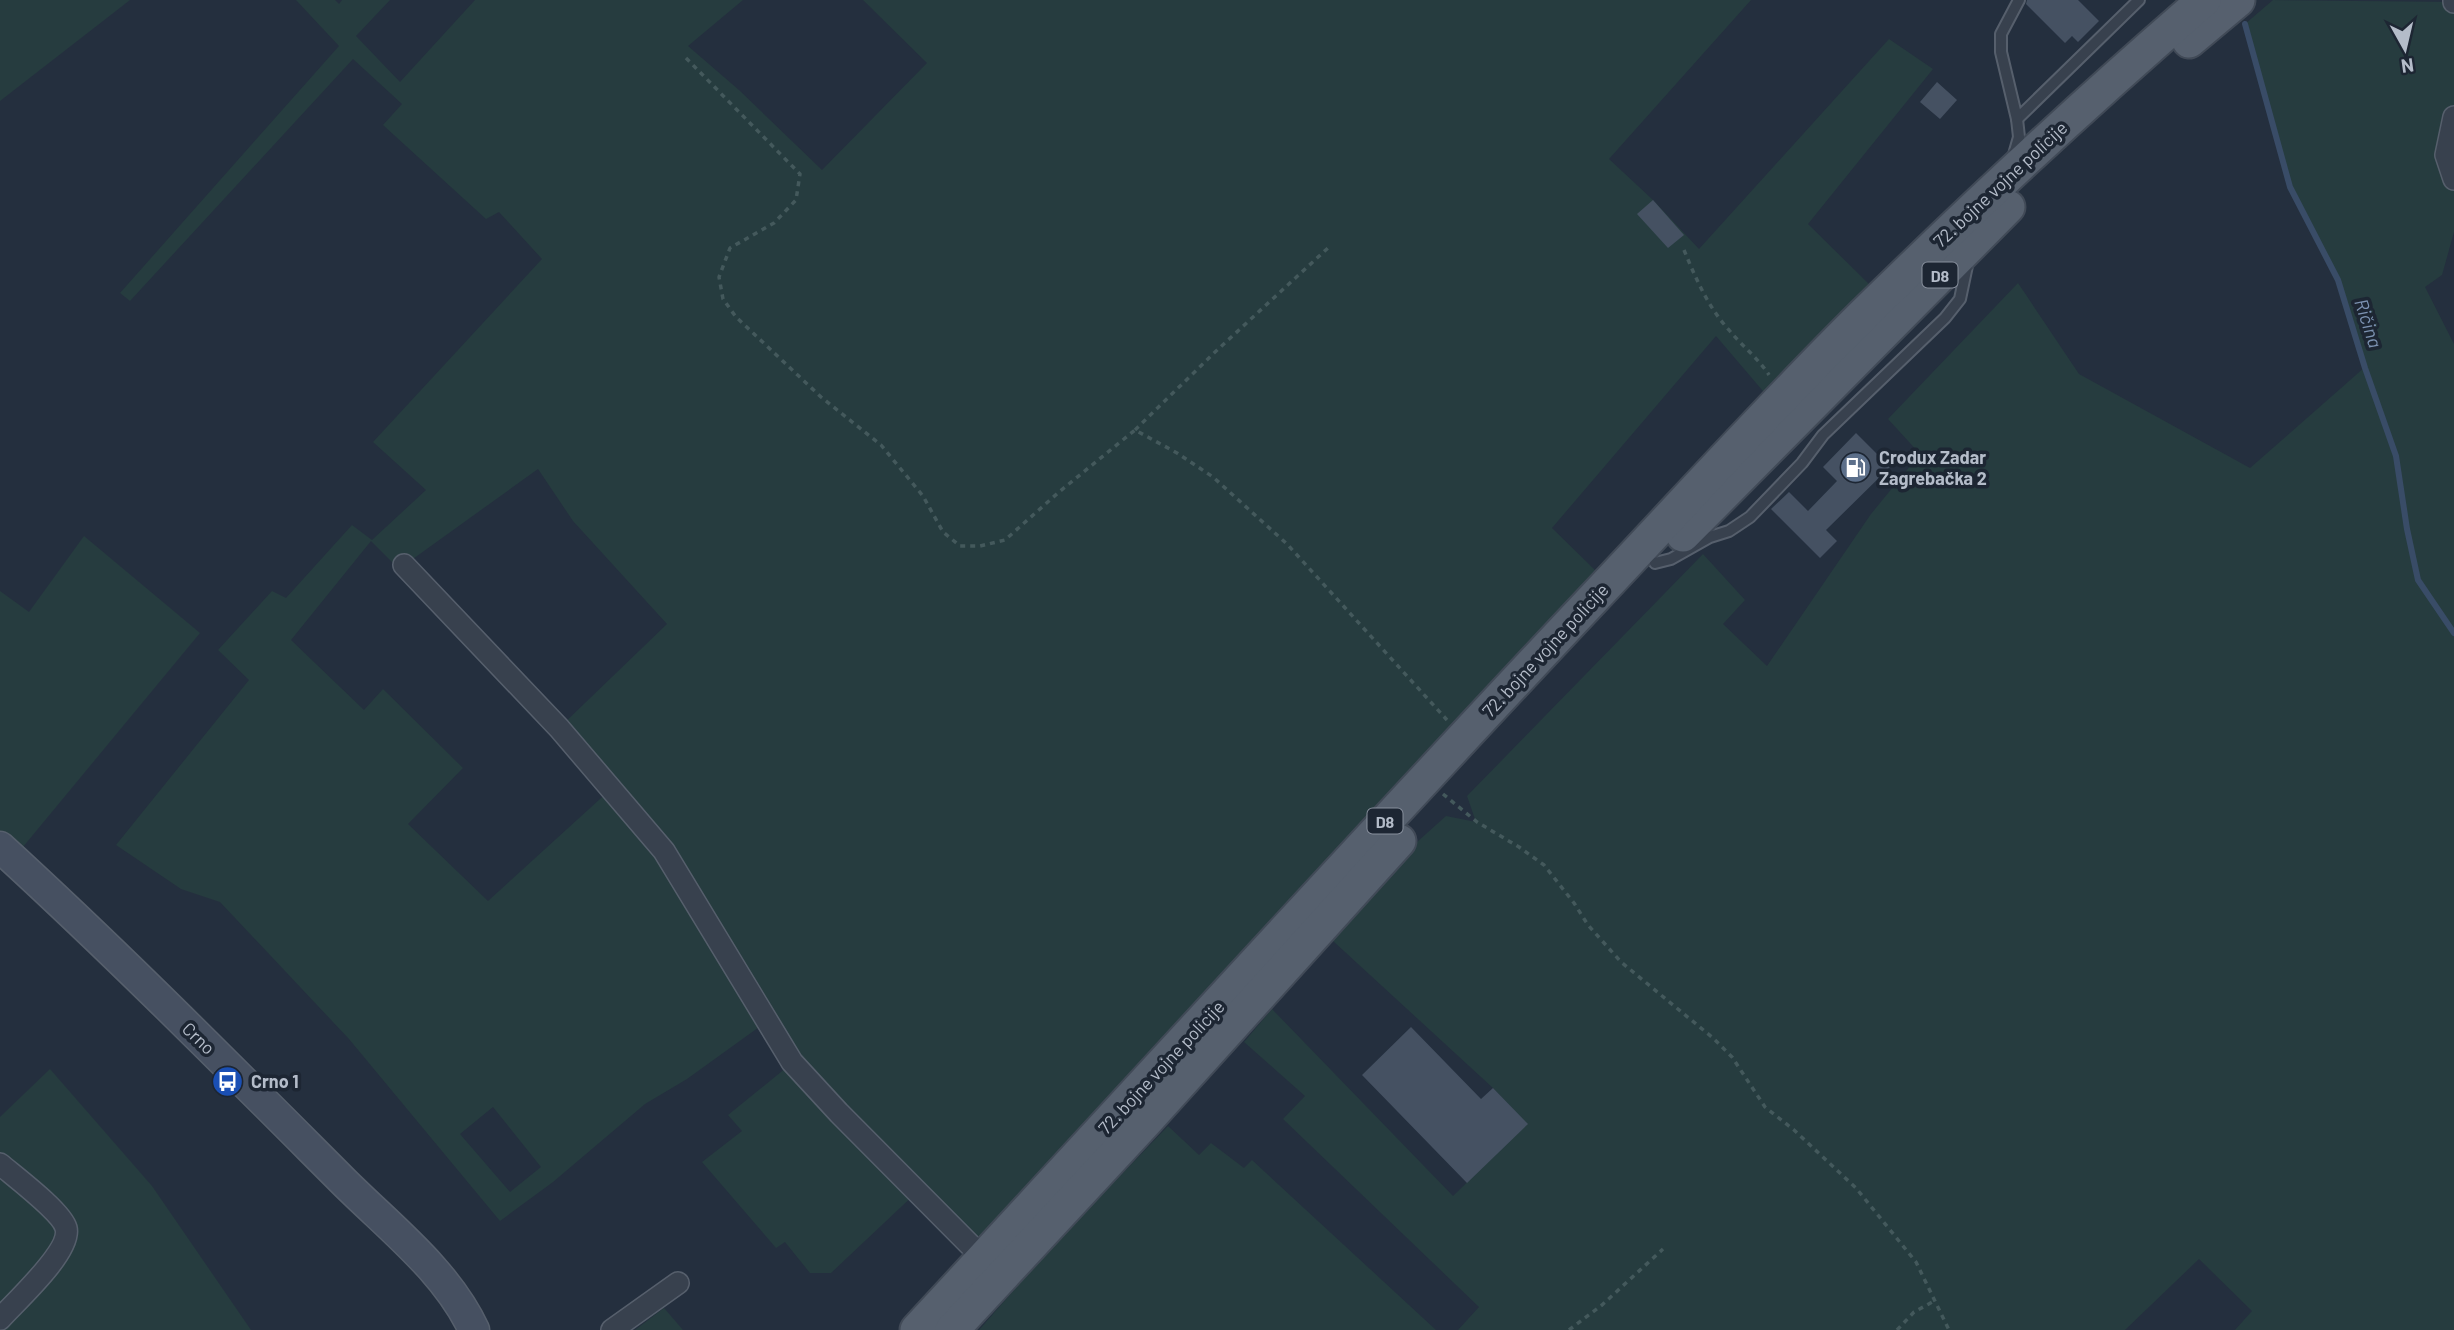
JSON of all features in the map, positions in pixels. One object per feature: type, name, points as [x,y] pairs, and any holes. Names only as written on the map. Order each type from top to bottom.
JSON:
[{"type":"main road","name":"72. bojne vojne policije","points":[[917,1330],[1731,450],[1860,318],[2006,178],[2109,82],[2204,0]]},
{"type":"main road","name":"72. bojne vojne policije","points":[[952,1330],[1147,1120],[1441,792],[1655,563],[1969,245],[2112,107],[2238,0]]},
{"type":"street","points":[[2454,117],[2446,155],[2454,179]]},
{"type":"street","points":[[404,565],[559,728],[664,851],[792,1062],[983,1258]]},
{"type":"street","name":"Crno","points":[[0,847],[240,1077],[374,1214],[432,1267],[466,1311],[474,1330]]},
{"type":"street","points":[[0,1164],[55,1212],[66,1228],[65,1244],[53,1261],[0,1319]]},
{"type":"street","points":[[612,1330],[678,1283]]},
{"type":"lane","points":[[2006,178],[2019,137],[2001,52],[2001,34],[2019,0]]},
{"type":"lane","points":[[2017,120],[2139,0]]},
{"type":"path","points":[[686,58],[800,174],[796,200],[774,223],[730,248],[719,277],[723,299],[736,317],[821,397],[881,445],[923,496],[943,532],[960,545],[980,546],[1005,540],[1135,430],[1214,352],[1329,247]]},
{"type":"path","points":[[1684,250],[1706,300],[1728,330],[1759,360],[1785,396]]},
{"type":"path","points":[[1135,430],[1213,477],[1287,544],[1464,736]]},
{"type":"path","points":[[1441,792],[1477,822],[1544,865],[1588,925],[1621,962],[1713,1038],[1732,1057],[1765,1107],[1794,1130],[1856,1188],[1916,1262],[1949,1330]]},
{"type":"path","points":[[1569,1330],[1602,1305],[1663,1249]]},
{"type":"path","points":[[1897,1330],[1914,1312],[1936,1300]]},
{"type":"green space","points":[[0,0],[130,0],[0,101]]},
{"type":"green space","points":[[296,0],[335,0],[339,4],[342,0],[390,0],[356,36],[400,82],[475,0],[743,0],[688,46],[739,90],[822,170],[927,63],[863,0],[1751,0],[1609,159],[1653,200],[1699,249],[1889,39],[1933,69],[1808,224],[1872,287],[1768,397],[1716,336],[1552,528],[1598,573],[976,1251],[918,1191],[831,1273],[810,1273],[785,1242],[776,1248],[702,1162],[742,1131],[728,1115],[792,1063],[766,1022],[687,1079],[645,1104],[553,1182],[500,1221],[349,1039],[220,902],[181,889],[116,845],[249,680],[218,650],[272,591],[286,598],[352,525],[372,540],[426,490],[373,442],[542,259],[499,212],[486,219],[383,125],[402,104],[353,59],[130,301],[120,293],[339,46]],"holes":[[[538,469],[573,521],[667,624],[559,728],[611,789],[488,901],[408,824],[463,768],[383,689],[364,710],[291,640],[371,541],[399,569]],[[493,1107],[541,1167],[510,1192],[460,1134]]]},
{"type":"green space","points":[[2273,0],[2454,2],[2454,232],[2442,275],[2425,287],[2454,344],[2454,1330],[2235,1330],[2252,1311],[2199,1259],[2125,1330],[1458,1330],[1479,1307],[1283,1119],[1305,1096],[1244,1042],[1272,1009],[1453,1196],[1527,1124],[1493,1088],[1320,929],[1446,816],[1476,822],[1467,796],[1703,554],[1745,600],[1723,624],[1767,666],[1871,514],[1920,454],[1888,419],[2018,283],[2079,374],[2250,468],[2365,367],[2338,280],[2290,187],[2245,24]]},
{"type":"green space","points":[[84,536],[200,633],[13,859],[0,847],[0,591],[29,612]]},
{"type":"green space","points":[[50,1069],[152,1186],[251,1330],[0,1330],[0,1117]]},
{"type":"green space","points":[[1168,1126],[1199,1155],[1211,1143],[1244,1168],[1252,1160],[1436,1330],[979,1330],[1051,1248]]},
{"type":"green space","points":[[664,1308],[683,1330],[635,1330]]},
{"type":"building","points":[[2027,0],[2078,0],[2099,21],[2078,42],[2072,36],[2065,43],[2026,4]]},
{"type":"building","points":[[1937,82],[1957,100],[1940,119],[1920,102]]},
{"type":"building","points":[[1653,200],[1684,235],[1668,248],[1637,214]]},
{"type":"building","points":[[1856,433],[1890,467],[1826,530],[1837,541],[1820,558],[1771,509],[1789,492],[1808,511],[1837,481],[1823,467]]},
{"type":"building","points":[[1411,1027],[1481,1099],[1493,1088],[1528,1124],[1467,1183],[1362,1075]]},
{"type":"waterway","name":"Ričina","points":[[2245,24],[2290,187],[2338,280],[2396,456],[2418,580],[2454,633]]},
{"type":"place","name":"Crodux Zadar Zagrebačka 2","points":[[1856,467]]},
{"type":"place","name":"Crno 1","points":[[228,1081]]}]
